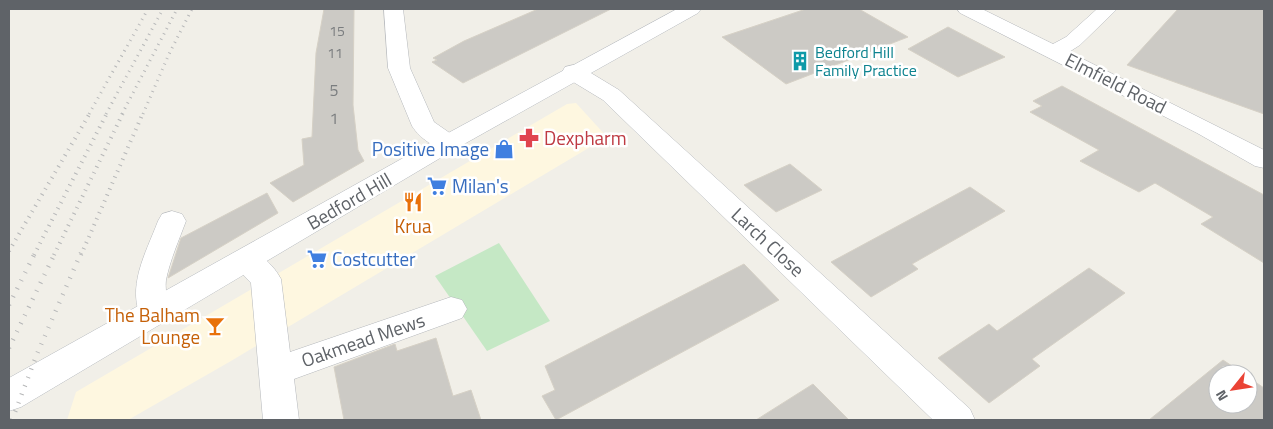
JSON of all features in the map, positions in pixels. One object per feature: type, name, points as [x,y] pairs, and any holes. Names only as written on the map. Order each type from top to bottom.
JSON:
[{"type":"street","points":[[393,9],[399,68],[424,126],[448,143]]},
{"type":"street","name":"Bedford Hill","points":[[9,396],[573,72],[691,9]]},
{"type":"street","name":"Elmfield Road","points":[[967,9],[1205,128],[1264,160]]},
{"type":"street","points":[[1054,52],[1073,42],[1108,9]]},
{"type":"street","name":"Larch Close","points":[[573,72],[611,95],[957,420]]},
{"type":"street","points":[[154,313],[150,288],[152,276],[172,221]]},
{"type":"street","points":[[248,260],[266,279],[282,420]]},
{"type":"street","name":"Oakmead Mews","points":[[276,371],[450,309]]},
{"type":"shaded area","points":[[576,103],[607,137],[231,361],[128,420],[67,420],[76,392],[567,104]]},
{"type":"green space","points":[[499,243],[550,321],[487,351],[435,276]]},
{"type":"building","points":[[324,9],[354,9],[353,105],[358,150],[364,161],[293,202],[270,183],[304,165],[302,139],[312,137],[316,53]]},
{"type":"building","points":[[538,9],[611,9],[463,83],[432,62],[437,60],[433,58],[464,41]]},
{"type":"building","name":"Bedford Hill Family Practice","points":[[806,9],[859,9],[908,37],[786,84],[722,37]]},
{"type":"building","points":[[1178,9],[1264,9],[1264,114],[1127,65]]},
{"type":"building","points":[[948,27],[1005,57],[958,77],[908,49]]},
{"type":"building","points":[[1062,86],[1264,195],[1264,263],[1201,224],[1213,217],[1155,183],[1139,192],[1080,161],[1099,150],[1030,112],[1042,106],[1033,101]]},
{"type":"building","points":[[790,164],[822,190],[776,212],[744,185]]},
{"type":"building","points":[[970,187],[1005,211],[912,264],[918,269],[871,297],[831,262]]},
{"type":"building","points":[[267,193],[278,213],[168,278],[181,238]]},
{"type":"building","points":[[744,264],[779,300],[556,420],[542,396],[555,390],[545,366]]},
{"type":"building","points":[[1089,268],[1125,293],[1032,359],[1040,366],[989,403],[938,358],[989,324],[997,331]]},
{"type":"building","points":[[436,338],[453,396],[471,390],[481,420],[344,420],[334,367],[395,344],[397,351]]},
{"type":"building","points":[[1223,360],[1229,364],[1218,364]]},
{"type":"building","points":[[1208,372],[1208,414],[1258,414],[1258,384],[1264,388],[1264,420],[1149,420]]},
{"type":"building","points":[[813,384],[849,420],[756,420]]},
{"type":"railway","points":[[89,114],[148,9]]},
{"type":"railway","points":[[106,114],[163,9]]},
{"type":"railway","points":[[122,114],[177,9]]},
{"type":"railway","points":[[143,114],[169,54],[192,9]]},
{"type":"railway","points":[[9,251],[90,113]]},
{"type":"railway","points":[[34,255],[107,113]]},
{"type":"railway","points":[[54,255],[123,113]]},
{"type":"railway","points":[[81,255],[143,113]]},
{"type":"railway","points":[[9,348],[55,253]]},
{"type":"railway","points":[[12,420],[37,354],[81,253]]},
{"type":"railway","points":[[9,305],[34,255]]},
{"type":"place","name":"Bedford Hill Family Practice","points":[[800,61]]},
{"type":"place","name":"Dexpharm","points":[[529,138]]},
{"type":"place","name":"Positive Image","points":[[504,149]]},
{"type":"place","name":"Milan's","points":[[437,186]]},
{"type":"place","name":"Krua","points":[[413,202]]},
{"type":"place","name":"Costcutter","points":[[317,259]]},
{"type":"place","name":"The Balham Lounge","points":[[215,326]]}]
